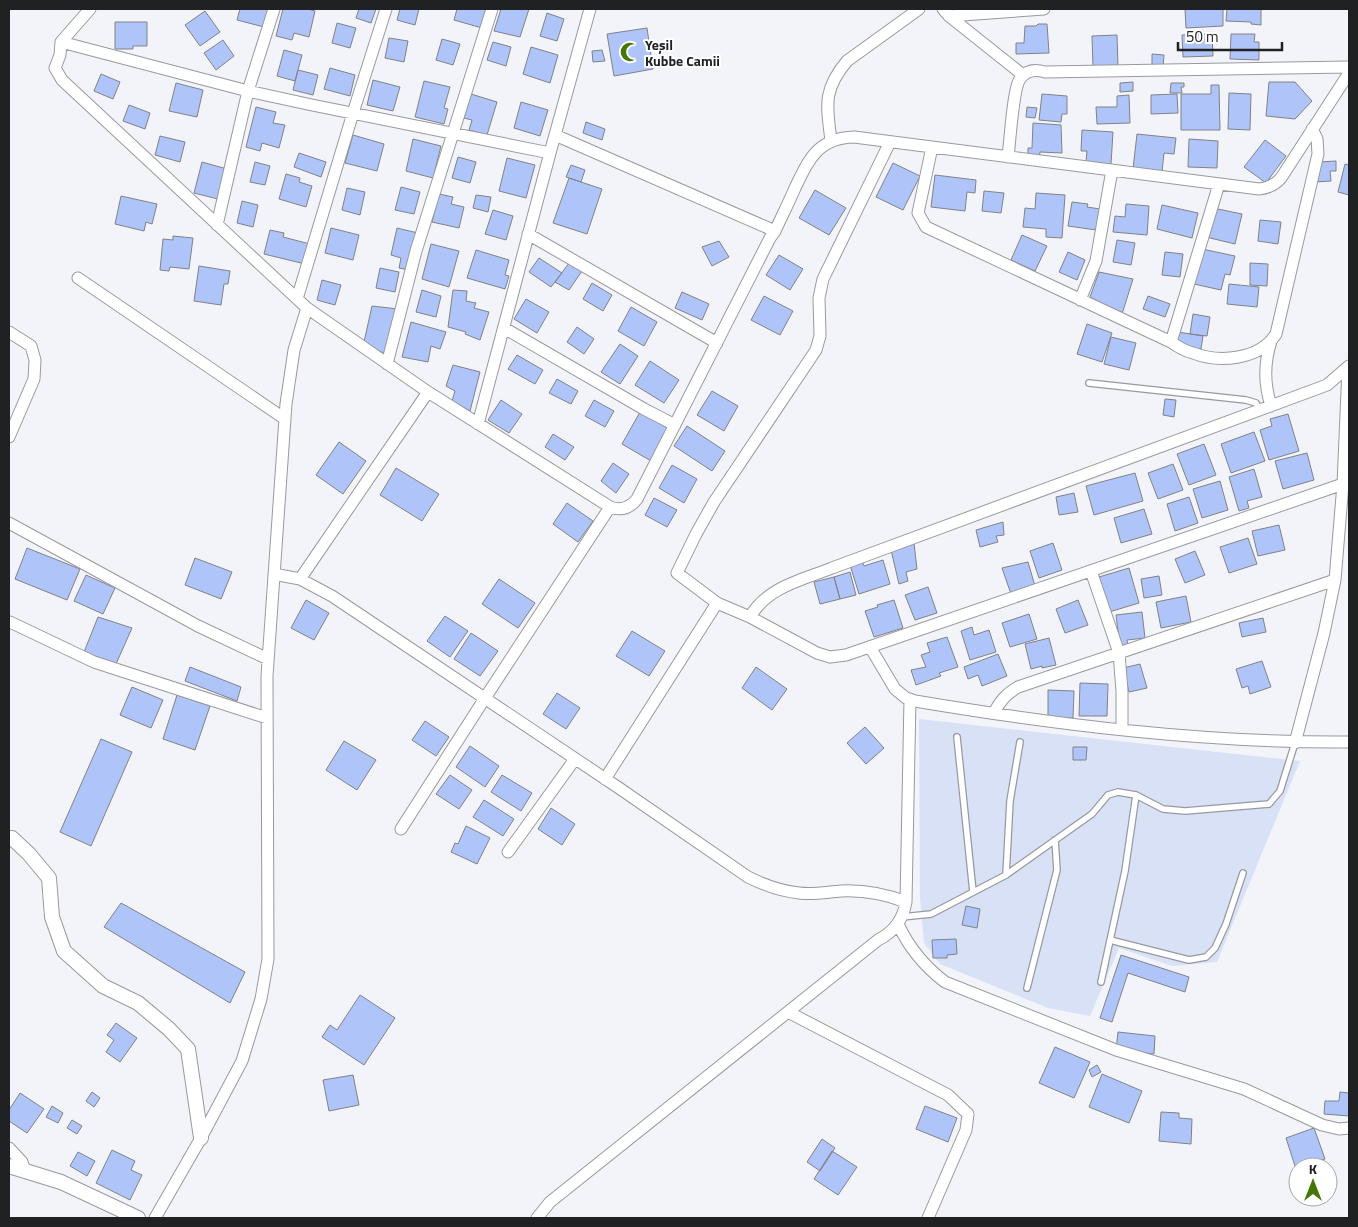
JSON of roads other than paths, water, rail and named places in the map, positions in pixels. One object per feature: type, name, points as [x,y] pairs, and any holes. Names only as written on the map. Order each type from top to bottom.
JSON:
[{"type":"street","points":[[90,9],[61,42],[60,55],[55,68],[62,80],[307,308],[428,392],[610,507],[620,509],[634,503],[775,231],[811,157],[817,150],[831,141],[838,138],[854,137],[1259,189],[1271,187],[1281,178],[1349,74]]},
{"type":"street","points":[[217,225],[248,91],[274,9]]},
{"type":"street","points":[[297,300],[386,9]]},
{"type":"street","points":[[387,364],[416,251],[492,9]]},
{"type":"street","points":[[478,424],[590,9]]},
{"type":"street","points":[[831,141],[827,102],[831,86],[840,69],[847,61],[919,9]]},
{"type":"street","points":[[946,13],[1044,9]]},
{"type":"street","points":[[946,13],[1023,75]]},
{"type":"street","points":[[61,42],[248,91],[550,153]]},
{"type":"street","points":[[1008,157],[1017,86],[1023,75],[1033,70],[1044,72],[1349,67]]},
{"type":"street","points":[[1265,408],[1266,362],[1271,341],[1278,326],[1318,154],[1317,138],[1312,129]]},
{"type":"street","points":[[555,135],[775,231]]},
{"type":"street","points":[[890,142],[822,279],[818,303],[820,336],[816,350],[714,502],[696,534],[678,573],[717,603],[750,617],[822,655],[838,657],[1343,484]]},
{"type":"street","points":[[932,147],[918,214],[926,227],[1197,354],[1225,358],[1246,355],[1261,350],[1271,341]]},
{"type":"street","points":[[1080,300],[1096,261],[1112,170]]},
{"type":"street","points":[[1172,342],[1219,184]]},
{"type":"street","points":[[528,234],[717,343]]},
{"type":"street","points":[[78,278],[285,419]]},
{"type":"street","points":[[155,1218],[242,1061],[261,999],[268,959],[268,659],[285,419],[294,350],[307,308]]},
{"type":"street","points":[[504,328],[675,425]]},
{"type":"street","points":[[9,332],[31,346],[35,360],[34,379],[9,437]]},
{"type":"street","points":[[750,617],[758,604],[783,587],[1327,385],[1349,367]]},
{"type":"street","points":[[1295,743],[1324,634],[1335,580],[1343,484],[1349,367]]},
{"type":"street","points":[[300,579],[428,392]]},
{"type":"street","points":[[401,829],[610,507]]},
{"type":"street","points":[[9,523],[198,626],[268,659]]},
{"type":"street","points":[[1091,571],[1119,653],[1122,729]]},
{"type":"street","points":[[274,574],[300,579],[332,596],[575,758],[735,869],[761,884],[799,893],[812,894],[852,891],[866,892],[906,902]]},
{"type":"street","points":[[994,714],[1002,699],[1018,687],[1335,580]]},
{"type":"street","points":[[605,779],[717,603]]},
{"type":"street","points":[[10,622],[94,662],[267,718]]},
{"type":"street","points":[[870,647],[895,689],[900,694],[915,701],[994,714],[1214,738],[1295,743],[1349,742]]},
{"type":"street","points":[[537,1218],[550,1202],[878,940],[886,936],[900,921],[906,902],[910,699]]},
{"type":"street","points":[[508,852],[575,758]]},
{"type":"street","points":[[9,838],[12,838],[29,854],[48,878],[52,918],[64,951],[103,986],[138,1003],[169,1029],[188,1049],[201,1138]]},
{"type":"street","points":[[900,921],[913,951],[933,973],[945,982],[1116,1050],[1244,1089],[1322,1125],[1339,1129],[1349,1128]]},
{"type":"street","points":[[788,1012],[948,1095],[968,1114],[966,1130],[928,1218]]},
{"type":"street","points":[[9,1148],[22,1162],[25,1171]]},
{"type":"street","points":[[9,1166],[61,1182],[138,1218]]},
{"type":"lane","points":[[1089,383],[1246,400],[1265,408]]},
{"type":"lane","points":[[956,737],[973,892]]},
{"type":"lane","points":[[1006,875],[1010,801],[1020,742]]},
{"type":"lane","points":[[900,921],[931,914],[1006,875],[1092,814],[1108,795],[1118,792],[1136,795],[1163,809],[1185,811],[1269,804],[1280,791],[1295,743]]},
{"type":"lane","points":[[1102,982],[1125,871],[1136,795]]},
{"type":"lane","points":[[1027,988],[1056,870],[1055,840]]},
{"type":"lane","points":[[1110,940],[1189,960],[1206,957],[1215,948],[1226,924],[1243,873]]},
{"type":"place","name":"Yeşil Kubbe Camii","points":[[630,52]]}]
